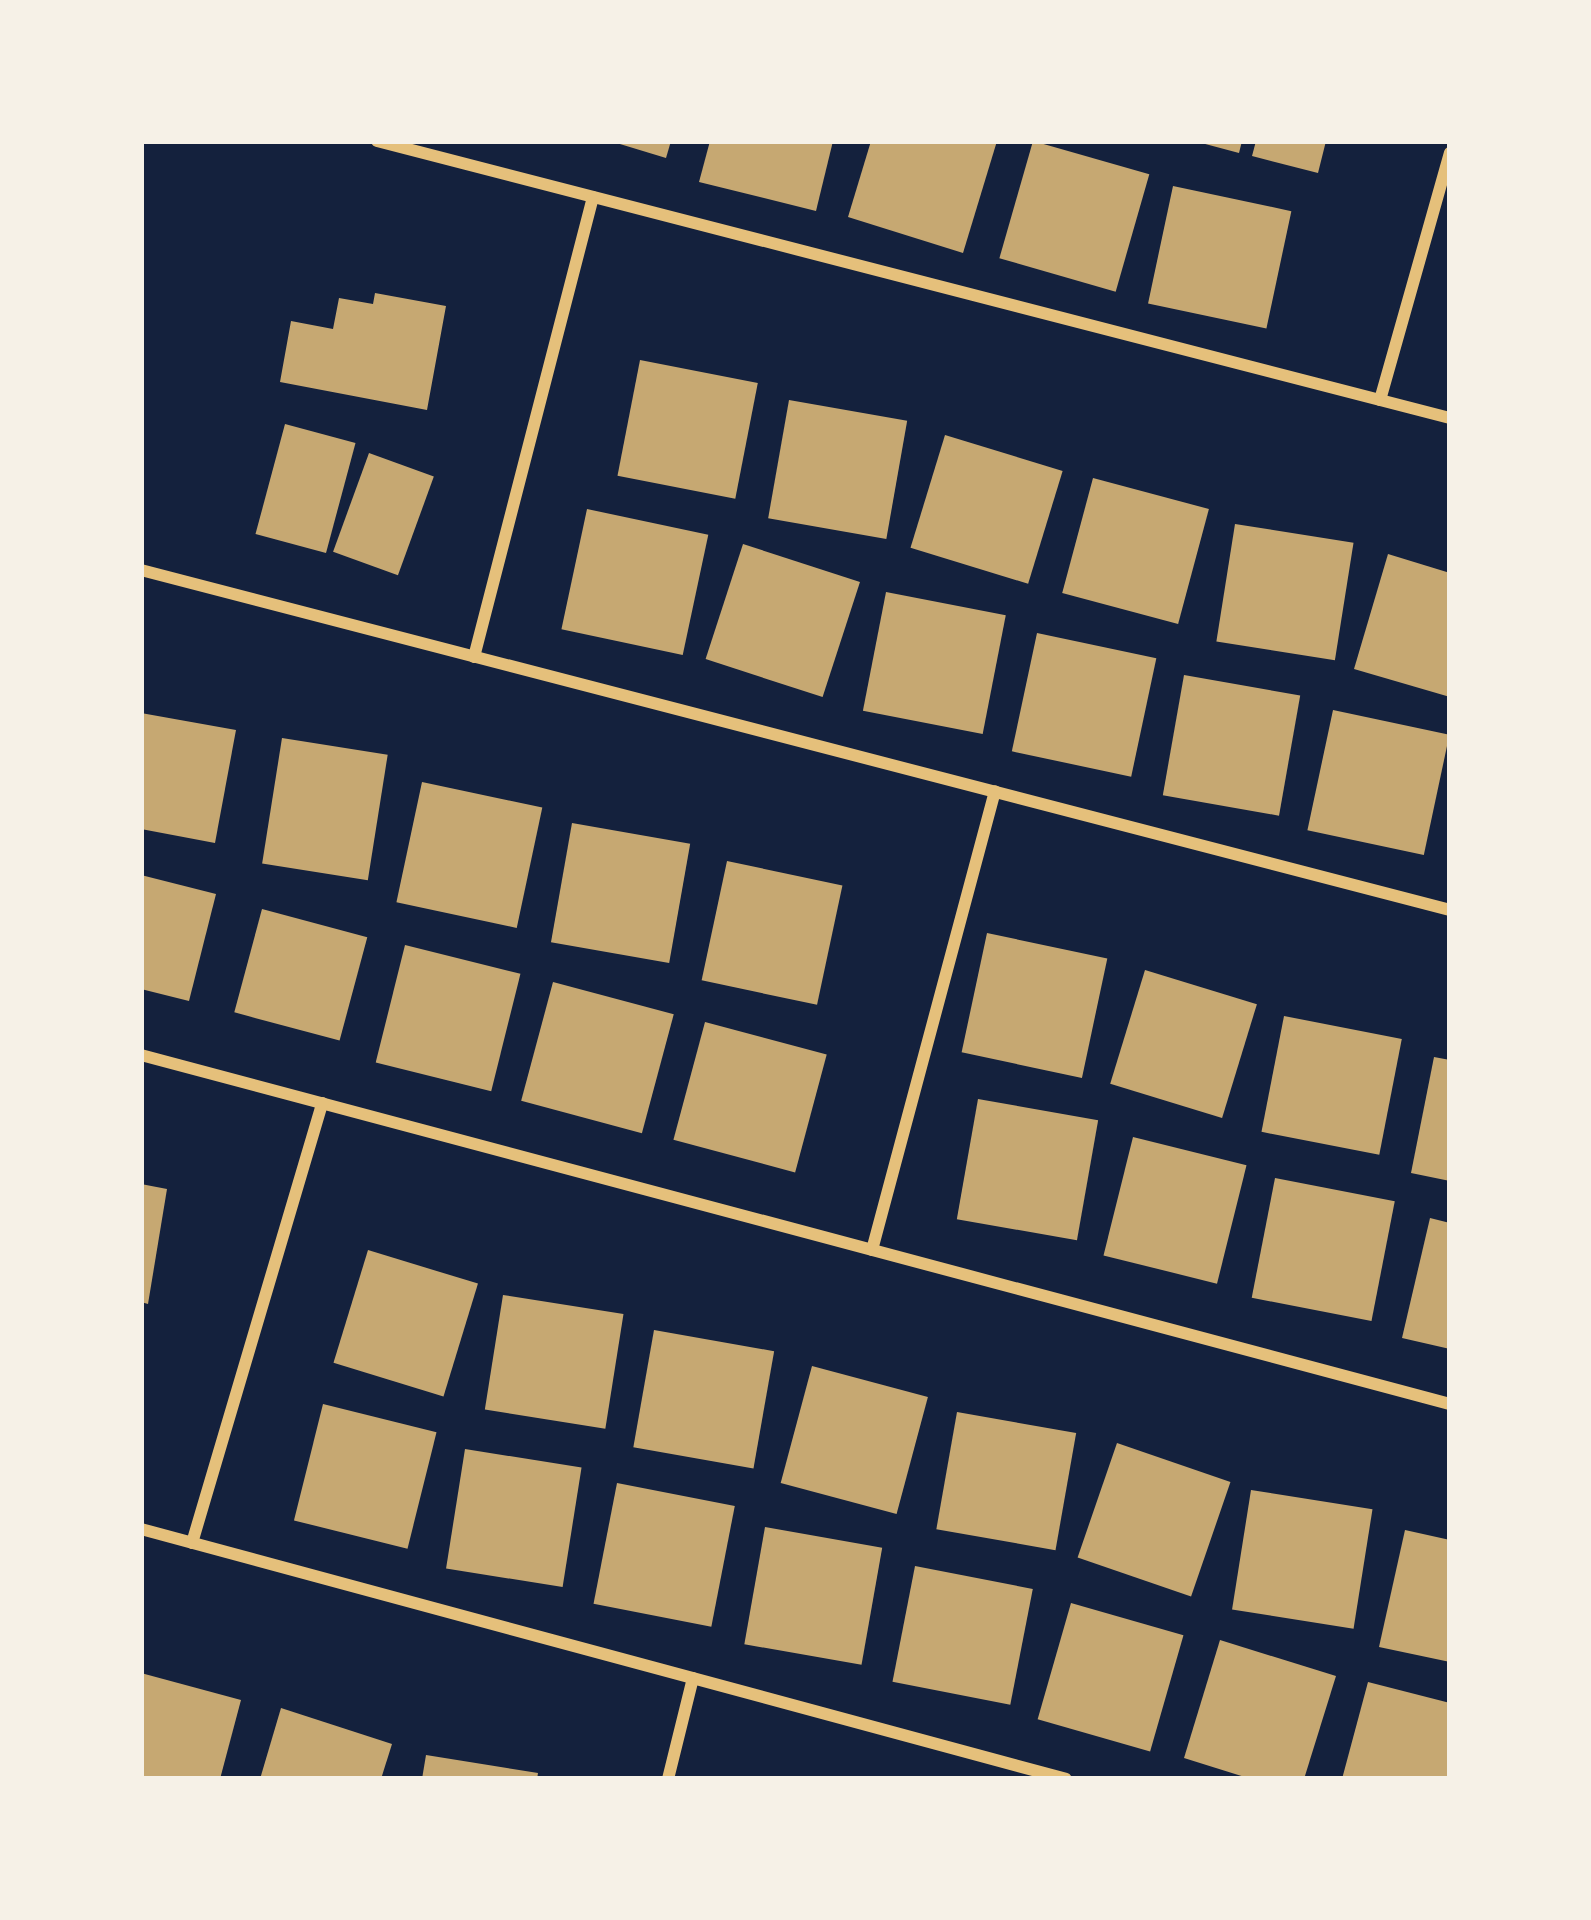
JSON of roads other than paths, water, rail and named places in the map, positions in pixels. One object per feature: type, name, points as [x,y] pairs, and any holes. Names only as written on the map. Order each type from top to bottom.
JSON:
[{"type":"street","points":[[377,141],[1450,418]]},
{"type":"street","points":[[1380,400],[1450,153]]},
{"type":"street","points":[[474,657],[593,197]]},
{"type":"street","points":[[141,570],[1450,910]]},
{"type":"street","points":[[872,1250],[995,791]]},
{"type":"street","points":[[141,1055],[1450,1404]]},
{"type":"street","points":[[192,1543],[322,1103]]},
{"type":"street","points":[[141,1529],[1066,1779]]},
{"type":"street","points":[[668,1779],[693,1678]]}]
